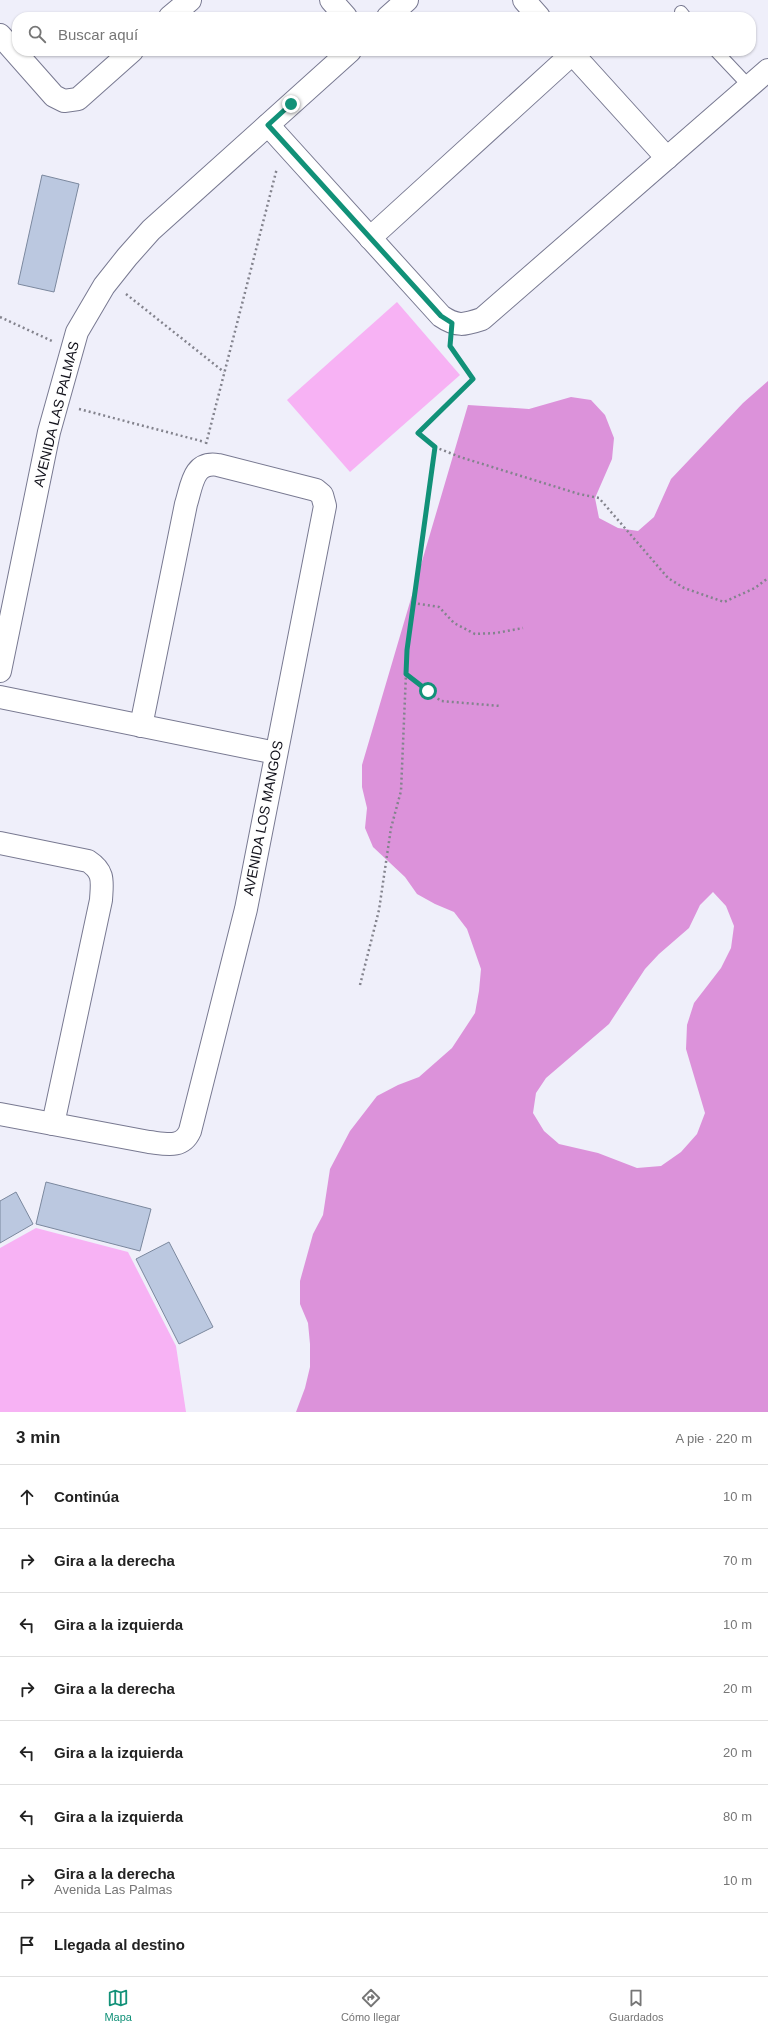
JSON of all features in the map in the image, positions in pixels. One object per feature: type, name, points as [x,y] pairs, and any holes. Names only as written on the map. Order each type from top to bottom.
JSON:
[{"type":"street","points":[[176,12],[190,0]]},
{"type":"street","points":[[331,0],[342,12]]},
{"type":"street","points":[[394,12],[407,0]]},
{"type":"street","points":[[524,0],[535,12]]},
{"type":"street","points":[[0,35],[12,49]]},
{"type":"street","points":[[19,56],[54,96],[64,101],[78,98],[126,56]]},
{"type":"street","name":"AVENIDA LAS PALMAS","points":[[0,671],[49,432],[77,332],[108,280],[151,230],[344,56]]},
{"type":"street","points":[[370,238],[567,56]]},
{"type":"street","points":[[575,56],[667,158]]},
{"type":"street","points":[[268,125],[441,316],[452,323],[467,324],[482,319],[768,70]]},
{"type":"street","name":"AVENIDA LOS MANGOS","points":[[53,1124],[149,1142],[168,1144],[179,1143],[186,1139],[190,1131],[246,909],[325,506],[322,495],[316,490],[218,464],[208,463],[199,468]]},
{"type":"street","points":[[141,726],[186,504],[194,477],[199,468]]},
{"type":"street","points":[[0,697],[276,753]]},
{"type":"street","points":[[0,843],[88,861],[98,867],[102,881],[101,900],[53,1124],[0,1114]]},
{"type":"lane","points":[[721,56],[750,86]]},
{"type":"path","points":[[199,468],[283,142]]},
{"type":"path","points":[[108,280],[224,372]]},
{"type":"path","points":[[0,317],[72,349]]},
{"type":"path","points":[[452,323],[450,346],[473,379],[418,433],[435,447],[460,458],[579,494],[599,498],[668,578],[684,588],[724,602],[755,588],[768,578]]},
{"type":"path","points":[[57,403],[206,442]]},
{"type":"path","points":[[360,985],[379,910],[392,828],[401,791],[407,650],[435,447]]},
{"type":"path","points":[[413,603],[439,607],[454,624],[475,634],[496,633],[524,628]]},
{"type":"path","points":[[406,674],[441,701],[500,706]]},
{"type":"shaded area","points":[[397,302],[460,375],[350,472],[287,400]]},
{"type":"shaded area","points":[[768,381],[768,1412],[296,1412],[305,1388],[310,1367],[308,1323],[300,1304],[300,1281],[313,1234],[323,1215],[330,1169],[350,1131],[377,1096],[398,1085],[419,1077],[452,1048],[475,1013],[479,991],[481,969],[467,929],[454,912],[417,894],[405,877],[373,847],[365,828],[367,808],[362,787],[362,765],[468,405],[529,409],[571,397],[591,400],[605,415],[614,438],[612,459],[595,498],[599,518],[618,528],[638,531],[654,517],[671,479],[743,403]],"holes":[[[713,892],[726,906],[734,926],[731,948],[721,968],[694,1003],[687,1025],[686,1049],[705,1113],[697,1134],[681,1152],[661,1166],[637,1168],[598,1153],[559,1144],[544,1131],[533,1113],[536,1093],[546,1078],[609,1024],[645,969],[659,954],[689,928],[700,905]]]},
{"type":"shaded area","points":[[36,1228],[128,1252],[176,1346],[186,1412],[0,1412],[0,1248]]},
{"type":"building","points":[[42,175],[79,184],[54,292],[18,284]]},
{"type":"building","points":[[46,1182],[151,1209],[140,1251],[36,1224]]},
{"type":"building","points":[[16,1192],[33,1224],[0,1243],[0,1201]]},
{"type":"building","points":[[169,1242],[213,1327],[179,1344],[136,1259]]},
{"type":"route","points":[[291,104],[268,125],[441,316],[452,323],[450,346],[473,379],[418,433],[435,447],[407,650],[406,674],[428,691]]}]
